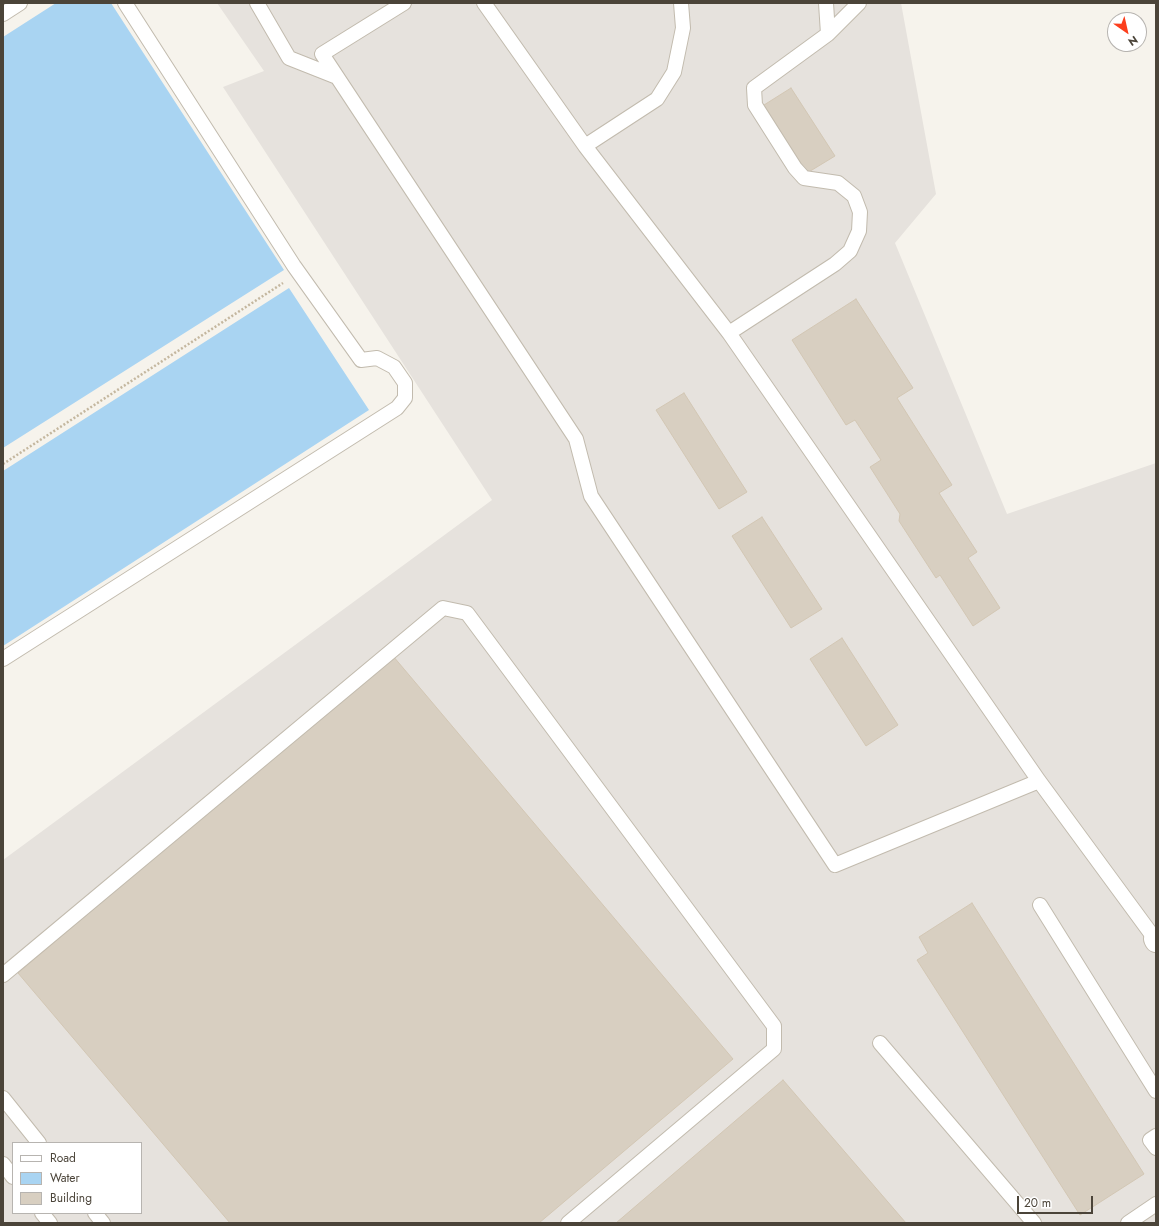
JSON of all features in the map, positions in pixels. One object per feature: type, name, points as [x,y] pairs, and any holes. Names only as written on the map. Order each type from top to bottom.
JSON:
[{"type":"lane","points":[[3,14],[20,3]]},
{"type":"lane","points":[[3,659],[396,408],[405,398],[405,384],[394,367],[377,358],[361,360],[299,272],[125,3]]},
{"type":"lane","points":[[257,3],[289,58],[337,77]]},
{"type":"lane","points":[[404,3],[322,54],[576,439],[591,496],[835,865],[1039,781]]},
{"type":"lane","points":[[484,3],[585,146],[729,333],[1039,781],[1155,940]]},
{"type":"lane","points":[[585,146],[657,99],[674,72],[683,28],[681,3]]},
{"type":"lane","points":[[826,3],[828,34]]},
{"type":"lane","points":[[729,333],[835,264],[850,251],[859,231],[860,212],[854,196],[838,184],[804,178],[795,168],[755,105],[754,88],[828,34],[859,3]]},
{"type":"lane","points":[[3,975],[443,608],[467,613],[774,1026],[774,1049],[568,1223]]},
{"type":"lane","points":[[1040,905],[1156,1091]]},
{"type":"lane","points":[[880,1043],[1034,1223]]},
{"type":"lane","points":[[3,1098],[38,1142]]},
{"type":"lane","points":[[1156,1136],[1150,1140],[1156,1148]]},
{"type":"lane","points":[[3,1164],[12,1176]]},
{"type":"lane","points":[[1128,1223],[1156,1204]]},
{"type":"lane","points":[[43,1214],[50,1223]]},
{"type":"lane","points":[[96,1214],[103,1223]]},
{"type":"path","points":[[3,464],[299,272]]},
{"type":"shaded area","points":[[217,3],[901,3],[936,194],[895,243],[1007,514],[1156,463],[1156,1223],[3,1223],[3,860],[492,500],[223,87],[264,71]]},
{"type":"water","points":[[56,3],[111,3],[284,270],[3,448],[3,37]]},
{"type":"water","points":[[289,288],[369,410],[3,646],[3,471]]},
{"type":"building","points":[[791,88],[835,156],[807,173],[764,105]]},
{"type":"building","points":[[856,299],[913,388],[897,398],[952,485],[939,493],[977,552],[968,558],[1000,608],[973,626],[940,575],[936,578],[899,521],[900,514],[870,467],[881,460],[855,420],[846,425],[792,340]]},
{"type":"building","points":[[684,393],[747,492],[719,509],[656,410]]},
{"type":"building","points":[[762,517],[822,609],[791,628],[732,536]]},
{"type":"building","points":[[842,638],[898,725],[866,746],[810,659]]},
{"type":"building","points":[[393,656],[733,1059],[539,1223],[230,1223],[18,973]]},
{"type":"building","points":[[972,903],[1144,1174],[1080,1215],[917,960],[928,953],[919,937]]},
{"type":"building","points":[[783,1080],[906,1223],[616,1223]]}]
